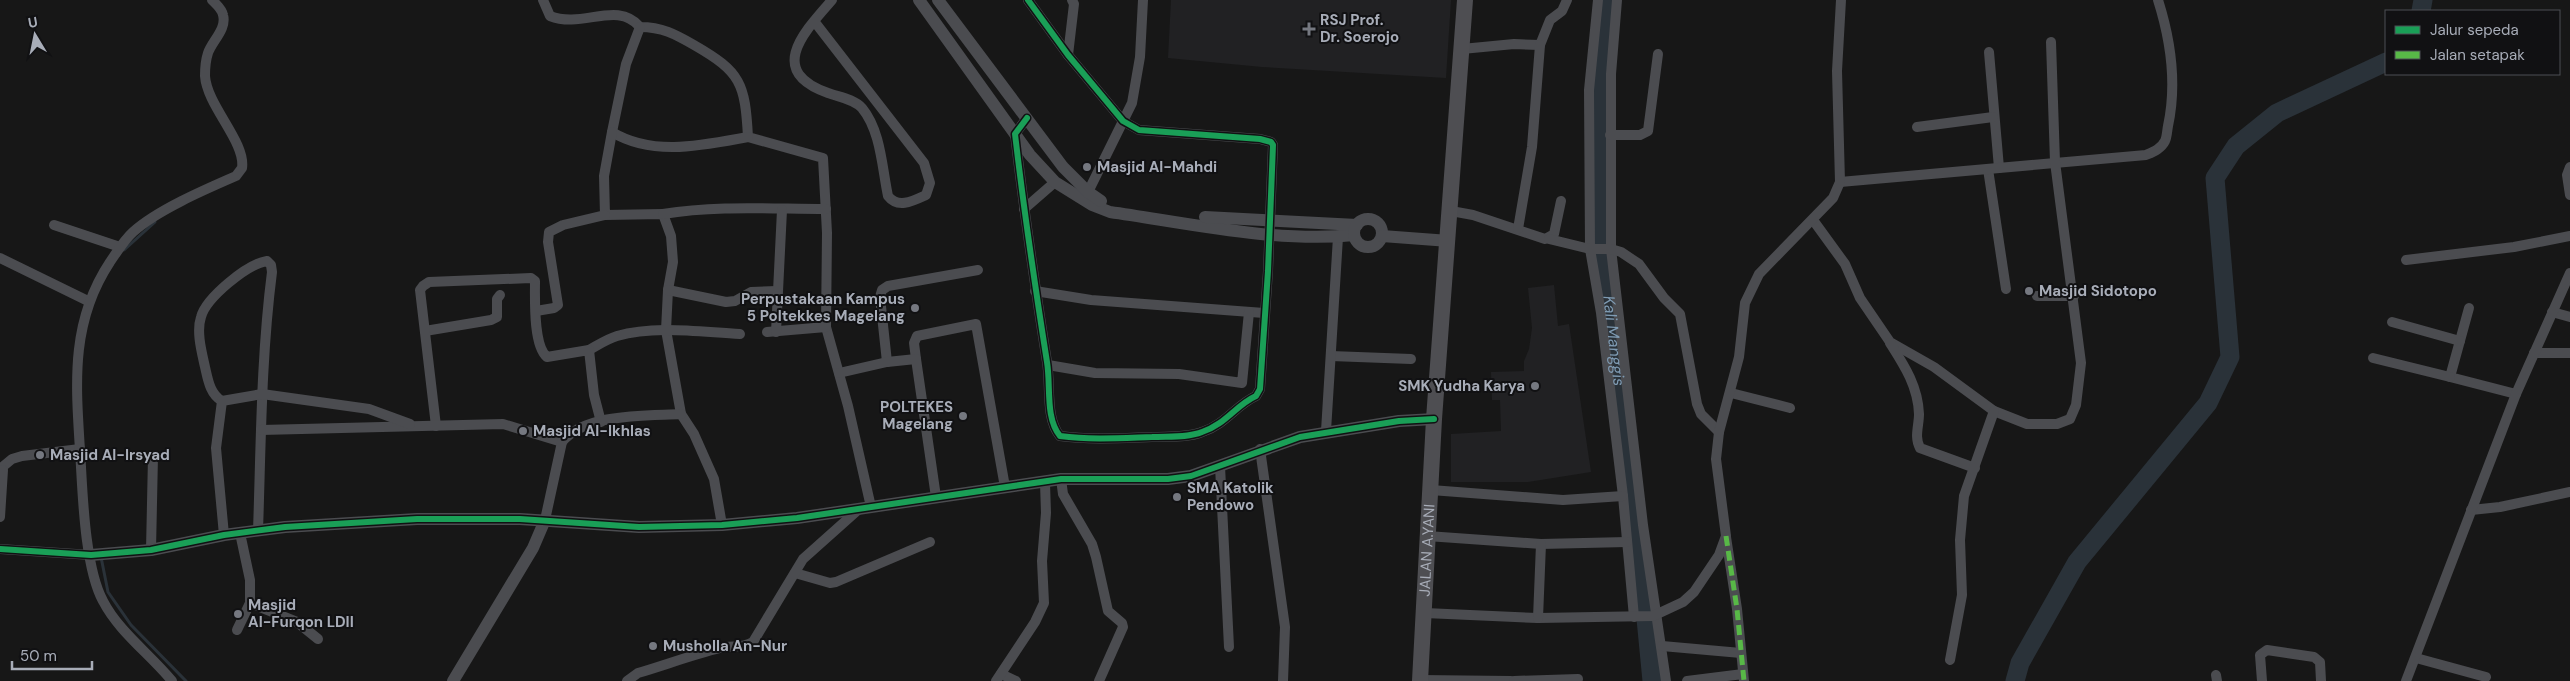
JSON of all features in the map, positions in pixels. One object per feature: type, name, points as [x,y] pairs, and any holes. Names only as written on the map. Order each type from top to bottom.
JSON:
[{"type":"highway","name":"JALAN A.YANI","points":[[1420,680],[1434,419],[1449,240],[1465,0]]},
{"type":"street","points":[[172,681],[111,614],[102,600],[90,555],[84,518],[77,377],[79,341],[88,301],[120,247],[134,231],[172,207],[236,176],[242,168],[242,155],[210,94],[205,77],[207,54],[222,28],[224,20],[221,10],[212,0]]},
{"type":"street","points":[[543,0],[550,16],[557,19],[588,13],[608,5],[616,5],[638,23],[658,27],[721,60],[737,78],[742,90],[746,109],[748,137]]},
{"type":"street","points":[[814,21],[917,152],[930,177],[929,190],[926,195],[903,203],[891,200],[888,196],[874,130],[864,110],[858,103],[814,88],[799,76],[794,58],[797,47],[814,21],[832,0]]},
{"type":"street","points":[[919,0],[1030,155],[1055,182],[1092,205],[1110,212],[1270,227],[1356,230]]},
{"type":"street","points":[[938,0],[1063,167],[1088,192],[1111,205],[1214,218],[1338,237],[1356,230],[1365,219],[1374,220],[1381,227],[1382,236],[1377,244],[1368,247],[1359,244],[1356,230]]},
{"type":"street","points":[[1027,118],[1016,134],[1035,291],[1048,365],[1053,428],[1060,436],[1086,439],[1181,436],[1202,432],[1226,420],[1245,401],[1259,393],[1274,151],[1271,142],[1260,139],[1139,130],[1123,121],[1068,55],[1028,0]]},
{"type":"street","points":[[1068,55],[1074,4],[1072,0]]},
{"type":"street","points":[[1088,192],[1132,103],[1136,86],[1143,0]]},
{"type":"street","points":[[1518,229],[1532,147],[1540,45],[1550,20],[1562,11],[1566,0]]},
{"type":"street","points":[[1598,0],[1589,90],[1591,249],[1601,313],[1636,617]]},
{"type":"street","points":[[1617,0],[1610,135],[1610,249],[1655,616],[1662,646],[1666,681]]},
{"type":"street","points":[[1687,681],[1744,677],[1737,609],[1716,459],[1718,432],[1731,392],[1739,357],[1745,303],[1760,274],[1833,198],[1840,182],[1837,71],[1841,0]]},
{"type":"street","points":[[1840,182],[2146,155],[2158,149],[2165,141],[2172,111],[2173,87],[2169,48],[2158,0]]},
{"type":"street","points":[[605,215],[604,176],[626,64],[638,23]]},
{"type":"street","points":[[1890,342],[1934,367],[1994,411],[2027,424],[2057,424],[2070,419],[2076,405],[2082,363],[2055,162],[2051,42]]},
{"type":"street","points":[[1462,49],[1514,44],[1540,45]]},
{"type":"street","points":[[1989,52],[1999,168]]},
{"type":"street","points":[[1610,135],[1640,134],[1648,131],[1658,54]]},
{"type":"street","points":[[1917,127],[1994,117]]},
{"type":"street","points":[[612,132],[638,143],[690,148],[748,137],[822,156],[826,209],[826,327],[839,373],[865,508]]},
{"type":"street","points":[[2570,167],[2566,175],[2570,195]]},
{"type":"street","points":[[1988,169],[2006,289]]},
{"type":"street","points":[[1024,209],[1055,182]]},
{"type":"street","points":[[1549,239],[1554,234],[1562,201]]},
{"type":"street","points":[[536,312],[554,308],[558,305],[548,232],[563,225],[605,215],[663,214],[688,210],[737,207],[782,210],[826,209]]},
{"type":"street","points":[[782,210],[777,292],[771,332],[826,327]]},
{"type":"street","points":[[1451,211],[1473,215],[1518,229],[1540,239],[1549,239],[1591,249],[1610,249],[1621,252],[1639,264],[1664,298],[1680,314],[1697,404],[1701,414],[1718,432]]},
{"type":"street","points":[[663,214],[671,236],[673,262],[668,290],[666,330],[681,414],[694,434],[714,479],[722,526]]},
{"type":"street","points":[[1813,220],[1848,269],[1860,298],[1890,342],[1914,385],[1919,413],[1916,437],[1920,448],[1975,468]]},
{"type":"street","points":[[54,225],[120,247]]},
{"type":"street","points":[[1382,236],[1449,240]]},
{"type":"street","points":[[2406,260],[2514,247],[2570,236]]},
{"type":"street","points":[[1326,431],[1338,237]]},
{"type":"street","points":[[0,258],[88,301]]},
{"type":"street","points":[[222,401],[214,394],[207,373],[202,351],[200,319],[205,307],[238,275],[256,263],[267,261],[271,265],[272,272],[266,319],[258,531]]},
{"type":"street","points":[[887,362],[880,297],[882,290],[888,286],[978,270]]},
{"type":"street","points":[[2406,681],[2516,394],[2570,273]]},
{"type":"street","points":[[436,426],[420,290],[429,282],[531,278],[535,281],[538,336],[543,354],[546,357],[589,350],[615,337],[635,332],[666,330],[740,334]]},
{"type":"street","points":[[668,290],[726,302],[736,301],[751,292],[777,292]]},
{"type":"street","points":[[1035,291],[1091,300],[1264,313]]},
{"type":"street","points":[[425,331],[492,320],[497,317],[497,299],[500,295]]},
{"type":"street","points":[[2037,296],[2074,296]]},
{"type":"street","points":[[2450,377],[2469,308]]},
{"type":"street","points":[[1245,401],[1242,383],[1249,312]]},
{"type":"street","points":[[2552,312],[2570,317]]},
{"type":"street","points":[[2392,322],[2460,341]]},
{"type":"street","points":[[936,497],[914,343],[917,336],[976,324],[1005,487]]},
{"type":"street","points":[[589,350],[594,395],[601,422]]},
{"type":"street","points":[[2534,353],[2570,353]]},
{"type":"street","points":[[1332,356],[1411,359]]},
{"type":"street","points":[[2373,358],[2516,394]]},
{"type":"street","points":[[839,373],[887,362],[916,359]]},
{"type":"street","points":[[1048,365],[1096,373],[1180,374],[1242,383]]},
{"type":"street","points":[[1731,392],[1790,408]]},
{"type":"street","points":[[222,401],[262,394],[369,409],[415,426]]},
{"type":"street","points":[[222,401],[216,448],[224,535]]},
{"type":"street","points":[[1950,660],[1962,595],[1960,540],[1964,496],[1994,411]]},
{"type":"street","points":[[453,681],[533,548],[545,520],[562,442],[578,428],[601,422],[623,418],[681,414]]},
{"type":"street","points":[[0,548],[90,555],[151,550],[224,535],[258,531],[417,519],[545,520],[639,527],[722,526],[865,508],[1005,487],[1045,483],[1061,479],[1168,479],[1191,476],[1260,449],[1326,431],[1434,419]]},
{"type":"street","points":[[261,430],[503,424],[562,442]]},
{"type":"street","points":[[0,516],[1,469],[12,459],[22,456],[80,449]]},
{"type":"street","points":[[1260,449],[1285,628],[1283,681]]},
{"type":"street","points":[[151,550],[153,456]]},
{"type":"street","points":[[1220,466],[1229,647]]},
{"type":"street","points":[[1061,479],[1063,494],[1092,544],[1108,611],[1122,623],[1123,627],[1099,681]]},
{"type":"street","points":[[1016,681],[999,677],[1044,603],[1042,561],[1046,513],[1045,483]]},
{"type":"street","points":[[1431,490],[1563,500],[1623,496]]},
{"type":"street","points":[[2471,510],[2500,507],[2570,492]]},
{"type":"street","points":[[627,681],[638,673],[722,647],[746,647],[753,642],[803,559],[865,508]]},
{"type":"street","points":[[237,630],[250,603],[250,580],[240,533]]},
{"type":"street","points":[[1427,536],[1541,544],[1627,542]]},
{"type":"street","points":[[1425,613],[1538,618],[1655,616],[1683,602],[1694,592],[1719,555],[1726,536]]},
{"type":"street","points":[[795,573],[830,583],[836,582],[930,542]]},
{"type":"street","points":[[1538,618],[1541,544]]},
{"type":"street","points":[[250,603],[297,622],[318,639]]},
{"type":"street","points":[[1662,646],[1741,653]]},
{"type":"street","points":[[2262,681],[2260,654],[2267,650],[2314,657],[2320,662],[2321,681]]},
{"type":"street","points":[[2416,658],[2486,677]]},
{"type":"street","points":[[1420,680],[1512,681],[1578,679]]},
{"type":"shaded area","name":"RSJ Prof. Dr. Soerojo","points":[[1171,0],[1451,0],[1446,78],[1262,67],[1168,58]]},
{"type":"shaded area","name":"SMK Yudha Karya","points":[[1554,285],[1558,326],[1569,324],[1591,472],[1528,482],[1451,482],[1451,434],[1501,431],[1500,400],[1492,400],[1491,372],[1524,371],[1524,361],[1529,349],[1532,328],[1528,288]]},
{"type":"waterway","name":"Kali Manggis","points":[[1610,0],[1601,76],[1601,227],[1640,556],[1652,681]]},
{"type":"waterway","points":[[2421,10],[2423,0]]},
{"type":"waterway","points":[[2015,681],[2020,663],[2077,562],[2208,403],[2230,357],[2215,178],[2236,146],[2277,113],[2385,62]]},
{"type":"waterway","points":[[124,250],[155,222]]},
{"type":"waterway","points":[[101,557],[108,592],[131,625],[186,681]]},
{"type":"marked path","points":[[1726,536],[1737,609],[1744,681]]},
{"type":"cycle path","points":[[1027,118],[1015,134],[1047,362],[1050,411],[1055,429],[1060,436],[1083,438],[1177,436],[1190,435],[1210,429],[1242,404],[1256,396],[1260,389],[1268,271],[1273,145],[1271,142],[1260,139],[1139,130],[1123,121],[1068,55],[1028,0]]},
{"type":"cycle path","points":[[0,549],[91,555],[151,550],[224,535],[285,527],[417,519],[520,519],[639,527],[722,525],[797,518],[1061,479],[1168,479],[1191,476],[1300,437],[1399,421],[1434,419]]},
{"type":"place","name":"RSJ Prof. Dr. Soerojo","points":[[1309,29]]},
{"type":"place","name":"Masjid Al-Mahdi","points":[[1087,167]]},
{"type":"place","name":"Masjid Sidotopo","points":[[2029,291]]},
{"type":"place","name":"Perpustakaan Kampus 5 Poltekkes Magelang","points":[[915,308]]},
{"type":"place","name":"SMK Yudha Karya","points":[[1535,386]]},
{"type":"place","name":"POLTEKES Magelang","points":[[963,416]]},
{"type":"place","name":"Masjid Al-Ikhlas","points":[[523,431]]},
{"type":"place","name":"Masjid Al-Irsyad","points":[[40,455]]},
{"type":"place","name":"SMA Katolik Pendowo","points":[[1177,497]]},
{"type":"place","name":"Masjid Al-Furqon LDII","points":[[238,614]]},
{"type":"place","name":"Musholla An-Nur","points":[[653,646]]}]
